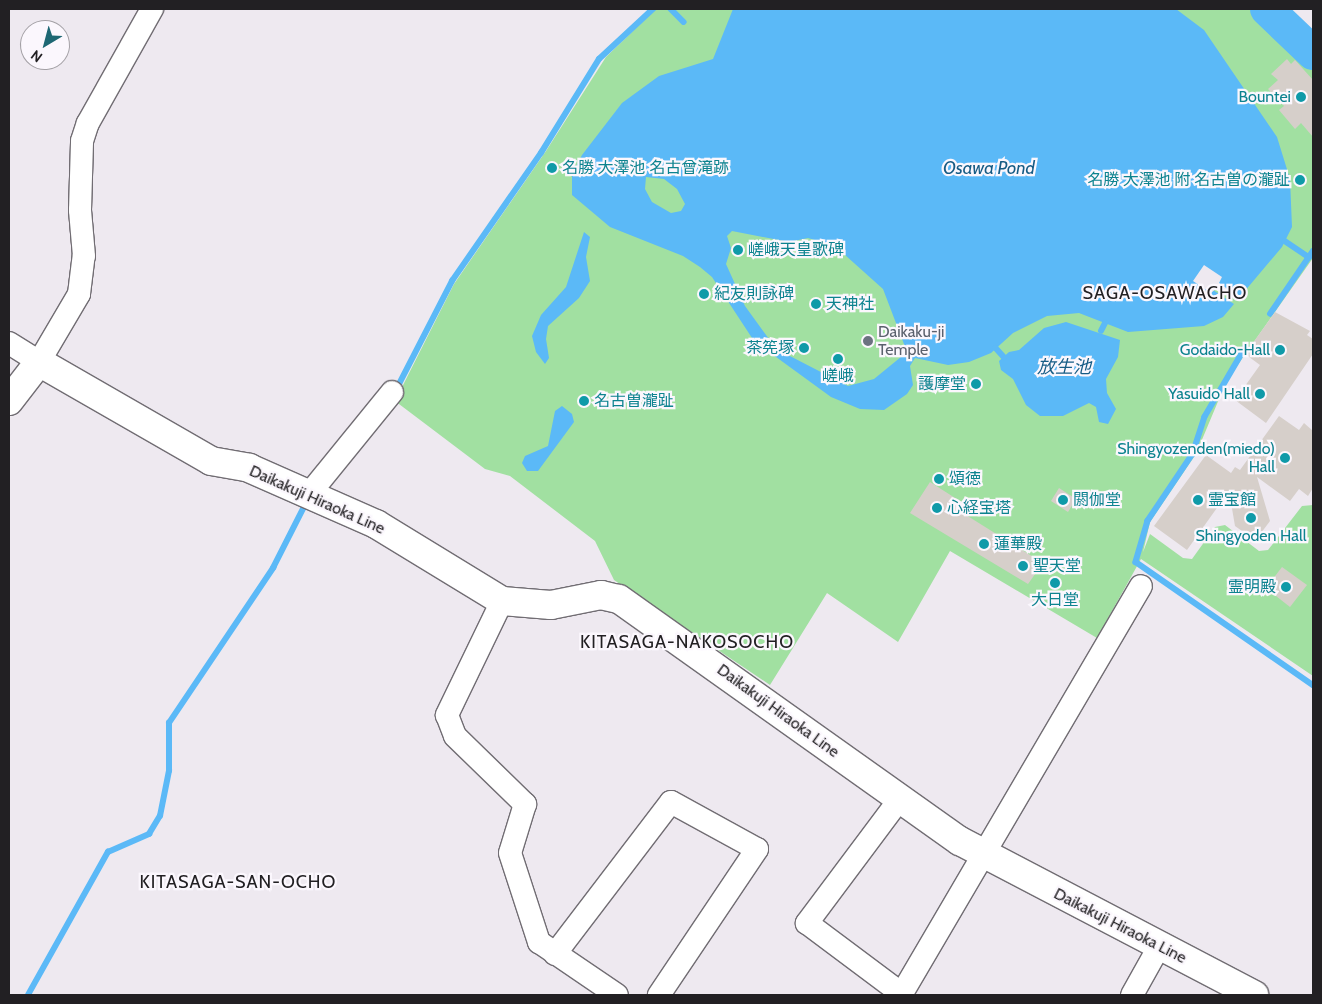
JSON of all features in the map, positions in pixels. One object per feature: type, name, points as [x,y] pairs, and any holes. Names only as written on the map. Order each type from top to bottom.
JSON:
[{"type":"main road","points":[[9,401],[39,362]]},
{"type":"main road","name":"Daikakuji Hiraoka Line","points":[[39,362],[211,461],[249,468],[310,493],[376,524],[502,601],[542,605],[601,595],[619,599],[899,800],[984,856],[1254,995]]},
{"type":"street","points":[[9,343],[39,362],[70,312],[82,276],[82,141],[88,123],[152,9]]},
{"type":"street","points":[[310,493],[392,392]]},
{"type":"street","points":[[899,800],[807,923],[902,995],[1141,586]]},
{"type":"street","points":[[502,601],[446,715],[455,736],[524,804],[510,853],[539,942],[617,995]]},
{"type":"street","points":[[555,954],[671,802],[757,849],[659,995]]},
{"type":"street","points":[[1132,995],[1160,945]]},
{"type":"green space","name":"Daikaku-ji Temple","points":[[656,9],[1261,9],[1313,59],[1313,258],[1227,380],[1196,454],[1150,522],[1143,552],[1150,534],[1183,558],[1192,559],[1215,527],[1225,525],[1259,551],[1268,550],[1302,506],[1313,505],[1313,676],[1141,559],[1097,638],[950,551],[898,642],[827,593],[770,685],[614,580],[595,541],[510,476],[485,469],[395,401],[454,284],[546,151],[606,57]]},
{"type":"water","name":"Osawa Pond","points":[[733,9],[1176,9],[1204,30],[1277,137],[1290,179],[1292,227],[1282,247],[1239,298],[1217,284],[1213,290],[1234,304],[1223,317],[1204,326],[1128,332],[1079,313],[1047,316],[1013,333],[991,353],[969,362],[948,365],[915,358],[910,366],[913,385],[907,394],[884,410],[860,409],[831,397],[754,341],[712,277],[700,267],[683,256],[610,227],[572,195],[572,174],[582,155],[622,103],[659,76],[713,59]],"holes":[[[646,177],[664,179],[677,189],[685,204],[681,211],[671,213],[652,202],[645,189]],[[732,231],[789,242],[808,238],[835,246],[883,289],[907,352],[874,379],[848,386],[786,354],[769,339],[745,306],[726,264],[731,248],[727,236]]]},
{"type":"water","points":[[584,232],[590,237],[586,257],[590,281],[579,298],[548,326],[546,339],[549,358],[545,364],[536,352],[532,336],[541,315],[566,287]]},
{"type":"water","name":"放生池","points":[[1066,322],[1120,340],[1118,357],[1106,379],[1107,393],[1116,409],[1108,424],[1099,422],[1096,407],[1089,403],[1063,416],[1040,416],[1026,405],[1013,379],[1001,370],[999,361],[1009,352],[1019,350],[1044,328]]},
{"type":"water","points":[[562,406],[572,414],[574,422],[538,471],[527,471],[522,463],[525,456],[548,446],[555,411]]},
{"type":"pier","points":[[1204,265],[1222,277],[1219,283],[1239,297],[1237,299],[1218,287],[1211,293],[1193,281]]},
{"type":"building","name":"Bountei","points":[[1287,59],[1291,64],[1295,60],[1313,80],[1313,137],[1301,123],[1295,129],[1279,110],[1284,106],[1268,89],[1278,80],[1271,74]]},
{"type":"building","name":"Godaido-Hall","points":[[1275,312],[1310,331],[1307,335],[1313,339],[1313,354],[1266,423],[1235,400],[1260,365],[1245,354]]},
{"type":"building","points":[[1279,416],[1299,430],[1304,423],[1313,431],[1313,488],[1308,496],[1299,489],[1290,501],[1257,477],[1270,521],[1261,533],[1249,536],[1235,526],[1229,491],[1187,550],[1154,526],[1206,455],[1231,473],[1235,467],[1240,470]]},
{"type":"building","points":[[930,482],[963,503],[958,510],[1043,563],[1028,584],[910,513]]},
{"type":"building","name":"閼伽堂","points":[[1059,488],[1076,499],[1068,512],[1051,501]]},
{"type":"building","name":"霊明殿","points":[[1282,567],[1307,585],[1290,607],[1266,588]]},
{"type":"waterway","points":[[396,390],[452,281],[541,153],[599,59],[653,9]]},
{"type":"waterway","points":[[671,9],[684,22]]},
{"type":"waterway","points":[[1267,9],[1313,53]]},
{"type":"waterway","points":[[1285,241],[1309,257]]},
{"type":"waterway","points":[[1270,314],[1313,251]]},
{"type":"waterway","points":[[1101,331],[1105,323]]},
{"type":"waterway","points":[[1246,347],[1205,417],[1193,454],[1148,521],[1136,562],[1313,685]]},
{"type":"waterway","points":[[996,348],[1004,357]]},
{"type":"waterway","points":[[28,995],[108,852],[149,834],[160,816],[169,771],[169,723],[273,568],[307,501]]},
{"type":"place","name":"Bountei","points":[[1301,97]]},
{"type":"place","name":"名勝 大澤池 名古曾滝跡","points":[[552,168]]},
{"type":"place","name":"名勝 大澤池 附 名古曽の瀧趾","points":[[1300,180]]},
{"type":"place","name":"嵯峨天皇歌碑","points":[[738,250]]},
{"type":"place","name":"紀友則詠碑","points":[[704,294]]},
{"type":"place","name":"天神社","points":[[816,304]]},
{"type":"place","name":"Daikaku-ji Temple","points":[[868,341]]},
{"type":"place","name":"茶筅塚","points":[[804,348]]},
{"type":"place","name":"Godaido-Hall","points":[[1280,350]]},
{"type":"place","name":"嵯峨","points":[[838,359]]},
{"type":"place","name":"護摩堂","points":[[976,384]]},
{"type":"place","name":"Yasuido Hall","points":[[1260,394]]},
{"type":"place","name":"名古曽瀧趾","points":[[584,401]]},
{"type":"place","name":"Shingyozenden(miedo) Hall","points":[[1285,458]]},
{"type":"place","name":"頌徳","points":[[939,479]]},
{"type":"place","name":"閼伽堂","points":[[1063,500]]},
{"type":"place","name":"霊宝館","points":[[1198,500]]},
{"type":"place","name":"心経宝塔","points":[[937,508]]},
{"type":"place","name":"Shingyoden Hall","points":[[1251,518]]},
{"type":"place","name":"蓮華殿","points":[[984,544]]},
{"type":"place","name":"聖天堂","points":[[1023,566]]},
{"type":"place","name":"大日堂","points":[[1055,583]]},
{"type":"place","name":"霊明殿","points":[[1286,587]]},
{"type":"district","name":"SAGA-OSAWACHO","points":[[1165,293]]},
{"type":"district","name":"KITASAGA-NAKOSOCHO","points":[[687,642]]},
{"type":"district","name":"KITASAGA-SAN-OCHO","points":[[238,882]]}]
